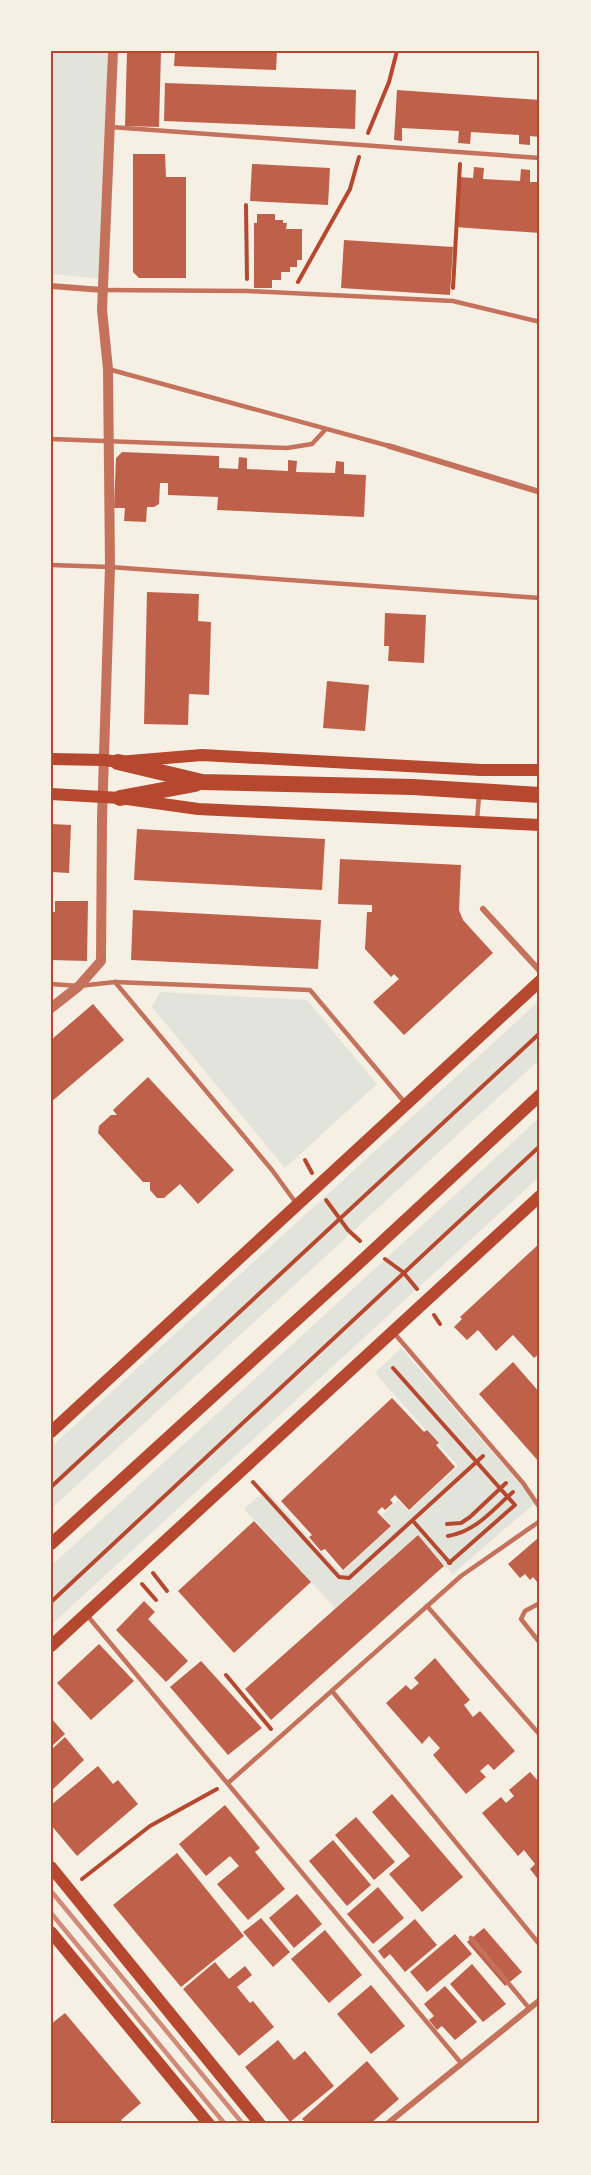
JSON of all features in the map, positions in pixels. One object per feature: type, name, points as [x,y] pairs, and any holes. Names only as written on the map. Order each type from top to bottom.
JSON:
[{"type":"highway","points":[[111,761],[201,782]]},
{"type":"highway","points":[[112,797],[201,782],[413,787],[540,795]]},
{"type":"main road","points":[[51,759],[111,761],[202,755],[481,773],[540,770]]},
{"type":"main road","points":[[51,795],[112,797],[198,809],[540,825]]},
{"type":"main road","points":[[51,1432],[540,981]]},
{"type":"main road","points":[[51,1544],[540,1095]]},
{"type":"main road","points":[[51,1646],[540,1196]]},
{"type":"main road","points":[[51,1867],[260,2124]]},
{"type":"main road","points":[[51,1932],[209,2124]]},
{"type":"street","points":[[51,1008],[79,986],[101,961],[112,797],[108,369],[102,321],[102,290],[114,51]]},
{"type":"street","points":[[51,286],[102,290]]},
{"type":"street","points":[[389,446],[540,492]]},
{"type":"street","points":[[483,909],[540,971]]},
{"type":"street","points":[[387,2124],[540,2000]]},
{"type":"lane","points":[[111,127],[540,158]]},
{"type":"lane","points":[[102,290],[247,291],[453,301],[540,322]]},
{"type":"lane","points":[[108,369],[389,446]]},
{"type":"lane","points":[[51,440],[287,448],[312,444],[325,430]]},
{"type":"lane","points":[[51,565],[110,567],[540,598]]},
{"type":"lane","points":[[477,823],[480,784]]},
{"type":"lane","points":[[115,982],[272,1170],[297,1205]]},
{"type":"lane","points":[[51,984],[79,986],[115,982],[310,990],[406,1104]]},
{"type":"lane","points":[[393,1332],[516,1474],[540,1508]]},
{"type":"lane","points":[[228,1783],[461,1576],[540,1521]]},
{"type":"lane","points":[[540,1603],[525,1611],[521,1619],[540,1643]]},
{"type":"lane","points":[[427,1606],[540,1735]]},
{"type":"lane","points":[[86,1614],[460,2063]]},
{"type":"lane","points":[[332,1691],[540,1945]]},
{"type":"lane","points":[[471,1938],[530,2008]]},
{"type":"path","points":[[292,293],[350,189],[363,146],[389,82],[397,51]]},
{"type":"path","points":[[453,301],[461,153]]},
{"type":"path","points":[[246,205],[247,291]]},
{"type":"path","points":[[51,1487],[540,1033]]},
{"type":"path","points":[[51,1602],[540,1146]]},
{"type":"path","points":[[327,1202],[348,1230]]},
{"type":"path","points":[[389,1261],[414,1283]]},
{"type":"path","points":[[393,1368],[515,1505],[449,1563]]},
{"type":"path","points":[[242,1471],[339,1577],[349,1578],[493,1447]]},
{"type":"path","points":[[447,1524],[461,1522],[470,1517],[516,1474]]},
{"type":"path","points":[[448,1536],[475,1527],[523,1483]]},
{"type":"path","points":[[413,1521],[461,1576]]},
{"type":"path","points":[[144,1561],[167,1591]]},
{"type":"path","points":[[226,1676],[279,1738]]},
{"type":"path","points":[[69,1889],[150,1826],[228,1783]]},
{"type":"shaded area","points":[[51,51],[107,51],[104,279],[51,274]]},
{"type":"shaded area","points":[[160,992],[307,1000],[377,1084],[285,1168],[152,1007]]},
{"type":"shaded area","points":[[540,1000],[540,1059],[51,1509],[51,1447]]},
{"type":"shaded area","points":[[540,1117],[540,1176],[51,1625],[51,1566]]},
{"type":"shaded area","points":[[401,1348],[536,1502],[453,1574],[417,1535],[335,1608],[244,1509],[266,1490],[341,1573],[392,1526],[382,1515],[398,1500],[409,1511],[458,1466],[375,1373]]},
{"type":"building","points":[[127,51],[161,51],[159,127],[125,126]]},
{"type":"building","points":[[175,51],[277,51],[276,70],[174,66]]},
{"type":"building","points":[[165,83],[356,90],[355,129],[164,121]]},
{"type":"building","points":[[397,90],[540,100],[540,137],[530,136],[530,145],[519,144],[519,135],[471,132],[470,144],[458,143],[459,131],[402,128],[402,141],[394,140]]},
{"type":"building","points":[[133,154],[165,154],[166,177],[186,177],[186,278],[139,278],[133,272]]},
{"type":"building","points":[[252,164],[330,168],[328,205],[250,201]]},
{"type":"building","points":[[474,167],[484,168],[483,179],[520,181],[521,169],[530,170],[530,182],[540,182],[540,233],[455,227],[458,177],[473,178]]},
{"type":"building","points":[[257,214],[275,214],[275,220],[283,220],[283,223],[287,223],[286,229],[302,229],[302,260],[297,260],[297,267],[290,267],[290,272],[281,272],[281,280],[272,280],[272,288],[254,288],[254,223],[257,223]]},
{"type":"building","points":[[344,240],[453,247],[450,295],[341,288]]},
{"type":"building","points":[[122,452],[219,456],[219,468],[238,469],[239,457],[247,458],[247,469],[288,471],[288,460],[297,461],[296,472],[335,473],[336,461],[344,462],[344,474],[366,475],[364,517],[217,510],[218,497],[168,495],[168,483],[160,483],[159,504],[147,507],[146,522],[124,521],[125,508],[114,508],[116,458]]},
{"type":"building","points":[[147,592],[199,594],[198,621],[211,622],[209,695],[189,694],[188,725],[144,724]]},
{"type":"building","points":[[385,613],[426,615],[424,663],[388,661],[389,646],[384,646]]},
{"type":"building","points":[[327,681],[369,685],[365,731],[323,728]]},
{"type":"building","points":[[51,824],[71,825],[69,873],[51,872]]},
{"type":"building","points":[[137,829],[325,839],[322,890],[134,880]]},
{"type":"building","points":[[340,859],[461,865],[459,910],[463,920],[493,953],[404,1035],[373,1002],[399,979],[394,974],[391,977],[365,949],[367,912],[372,912],[372,905],[338,904]]},
{"type":"building","points":[[55,901],[88,901],[87,961],[51,960],[51,912],[55,912]]},
{"type":"building","points":[[133,910],[321,920],[318,969],[131,960]]},
{"type":"building","points":[[93,1004],[124,1040],[51,1102],[51,1040]]},
{"type":"building","points":[[148,1077],[234,1170],[198,1204],[180,1184],[164,1198],[157,1198],[150,1190],[150,1182],[143,1182],[98,1133],[99,1126],[111,1115],[117,1115],[113,1110]]},
{"type":"building","points":[[540,1243],[540,1353],[534,1358],[513,1335],[496,1351],[478,1330],[467,1340],[454,1327],[462,1319],[460,1317]]},
{"type":"building","points":[[513,1362],[540,1393],[540,1463],[479,1394]]},
{"type":"building","points":[[392,1398],[424,1432],[427,1430],[439,1443],[436,1445],[455,1467],[409,1510],[395,1495],[390,1500],[393,1503],[385,1510],[382,1507],[377,1512],[391,1526],[343,1570],[325,1549],[321,1551],[309,1537],[312,1535],[281,1501]]},
{"type":"building","points":[[254,1521],[311,1582],[234,1653],[178,1591]]},
{"type":"building","points":[[418,1535],[444,1566],[271,1720],[245,1689]]},
{"type":"building","points":[[537,1539],[540,1540],[540,1581],[538,1583],[533,1577],[530,1580],[525,1574],[520,1578],[508,1564]]},
{"type":"building","points":[[144,1601],[155,1612],[148,1619],[188,1661],[166,1682],[116,1630]]},
{"type":"building","points":[[99,1644],[134,1681],[91,1720],[57,1683]]},
{"type":"building","points":[[435,1658],[470,1700],[464,1705],[473,1717],[480,1711],[515,1751],[494,1770],[488,1764],[480,1771],[486,1777],[466,1794],[433,1755],[440,1748],[429,1736],[422,1744],[386,1703],[406,1685],[411,1690],[419,1683],[414,1678]]},
{"type":"building","points":[[201,1661],[262,1728],[228,1755],[170,1687]]},
{"type":"building","points":[[51,1718],[65,1734],[51,1747]]},
{"type":"building","points":[[65,1737],[84,1760],[51,1791],[51,1750]]},
{"type":"building","points":[[98,1766],[113,1784],[118,1780],[138,1804],[77,1856],[51,1825],[51,1805]]},
{"type":"building","points":[[530,1772],[540,1783],[540,1882],[530,1869],[535,1864],[524,1850],[518,1856],[482,1813],[501,1797],[506,1803],[514,1796],[509,1790]]},
{"type":"building","points":[[392,1794],[463,1877],[422,1912],[389,1874],[410,1856],[372,1812]]},
{"type":"building","points":[[225,1805],[260,1848],[255,1852],[285,1889],[248,1920],[217,1884],[239,1866],[230,1856],[206,1876],[179,1844]]},
{"type":"building","points":[[356,1817],[395,1862],[374,1880],[335,1835]]},
{"type":"building","points":[[333,1840],[371,1885],[347,1906],[309,1861]]},
{"type":"building","points":[[177,1853],[244,1936],[181,1987],[113,1905]]},
{"type":"building","points":[[378,1887],[404,1918],[373,1944],[347,1914]]},
{"type":"building","points":[[297,1894],[322,1924],[294,1948],[269,1918]]},
{"type":"building","points":[[261,1918],[290,1952],[273,1967],[243,1932]]},
{"type":"building","points":[[415,1919],[437,1945],[405,1972],[390,1954],[384,1959],[378,1951]]},
{"type":"building","points":[[484,1928],[522,1972],[505,1986],[467,1942]]},
{"type":"building","points":[[325,1930],[362,1975],[329,2003],[291,1959]]},
{"type":"building","points":[[455,1934],[472,1954],[427,1992],[410,1972]]},
{"type":"building","points":[[215,1962],[229,1979],[245,1966],[252,1975],[237,1987],[250,2003],[253,2001],[274,2027],[239,2056],[183,1989]]},
{"type":"building","points":[[472,1964],[506,2004],[483,2022],[450,1984]]},
{"type":"building","points":[[371,1985],[405,2026],[371,2054],[337,2014]]},
{"type":"building","points":[[445,1986],[477,2022],[455,2040],[442,2026],[437,2030],[429,2020],[434,2016],[424,2004]]},
{"type":"building","points":[[65,2013],[141,2103],[121,2120],[124,2124],[57,2124],[51,2117],[51,2024]]},
{"type":"building","points":[[278,2040],[294,2060],[305,2051],[334,2086],[290,2122],[245,2067]]},
{"type":"building","points":[[367,2061],[399,2099],[370,2124],[307,2124],[302,2119]]},
{"type":"railway","points":[[51,1891],[243,2124]]},
{"type":"railway","points":[[51,1913],[225,2124]]}]
